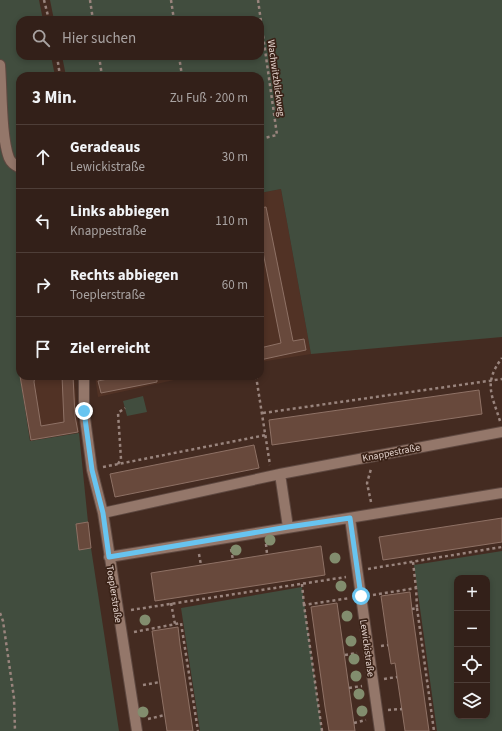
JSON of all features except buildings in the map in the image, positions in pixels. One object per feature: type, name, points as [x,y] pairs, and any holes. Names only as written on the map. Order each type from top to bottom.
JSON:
[{"type":"street","points":[[0,65],[6,143],[9,159],[16,166]]},
{"type":"street","name":"Toeplerstraße","points":[[84,380],[84,411],[92,470],[103,513],[137,731]]},
{"type":"street","name":"Knappestraße","points":[[103,513],[276,474],[502,432]]},
{"type":"street","points":[[276,474],[288,527]]},
{"type":"street","points":[[109,557],[502,493]]},
{"type":"street","name":"Lewickistraße","points":[[350,518],[380,731]]},
{"type":"path","points":[[44,0],[48,16]]},
{"type":"path","points":[[90,0],[93,16]]},
{"type":"path","points":[[171,0],[173,16]]},
{"type":"path","name":"Wachwitzblickweg","points":[[258,0],[260,16]]},
{"type":"path","name":"Wachwitzblickweg","points":[[264,43],[277,135],[264,137]]},
{"type":"path","points":[[57,60],[59,72]]},
{"type":"path","points":[[100,60],[101,72]]},
{"type":"path","points":[[180,60],[181,72]]},
{"type":"path","points":[[502,358],[490,380],[492,394],[502,427]]},
{"type":"path","points":[[262,413],[502,379]]},
{"type":"path","points":[[257,380],[266,435],[276,474]]},
{"type":"path","points":[[117,464],[121,459],[118,413],[125,408]]},
{"type":"path","points":[[92,470],[266,435]]},
{"type":"path","points":[[373,514],[368,483],[375,455]]},
{"type":"path","points":[[266,541],[267,554]]},
{"type":"path","points":[[231,547],[233,560]]},
{"type":"path","points":[[131,610],[302,584],[358,572],[502,547]]},
{"type":"path","points":[[199,552],[201,565]]},
{"type":"path","points":[[413,562],[417,608],[434,731]]},
{"type":"path","points":[[302,584],[322,731]]},
{"type":"path","points":[[304,605],[416,588]]},
{"type":"path","points":[[171,604],[175,624]]},
{"type":"path","points":[[412,610],[417,608]]},
{"type":"path","points":[[0,613],[3,621],[14,698],[15,731]]},
{"type":"path","points":[[133,632],[181,623],[198,731]]},
{"type":"path","points":[[344,655],[360,652]]},
{"type":"path","points":[[142,685],[160,682]]},
{"type":"path","points":[[349,688],[364,685]]},
{"type":"path","points":[[148,719],[165,715]]},
{"type":"path","points":[[354,723],[369,720]]},
{"type":"shaded area","points":[[281,189],[311,354],[264,361],[264,192]]},
{"type":"shaded area","points":[[22,380],[74,380],[79,433],[30,441]]},
{"type":"shaded area","points":[[96,380],[174,380],[98,397]]},
{"type":"green space","points":[[0,0],[39,0],[42,16],[16,16],[16,60],[52,60],[54,72],[16,72],[16,380],[21,380],[30,441],[79,433],[88,522],[76,524],[79,550],[91,548],[119,731],[0,731]]},
{"type":"green space","points":[[50,0],[502,0],[502,337],[311,354],[281,189],[264,192],[264,72],[65,72],[63,60],[264,60],[264,16],[53,16]]},
{"type":"green space","points":[[143,396],[147,412],[127,416],[123,401]]},
{"type":"green space","points":[[502,551],[502,731],[437,731],[414,565]]},
{"type":"green space","points":[[302,587],[322,731],[200,731],[181,608]]},
{"type":"route","points":[[84,411],[92,470],[103,513],[109,557],[350,518],[361,596]]}]
